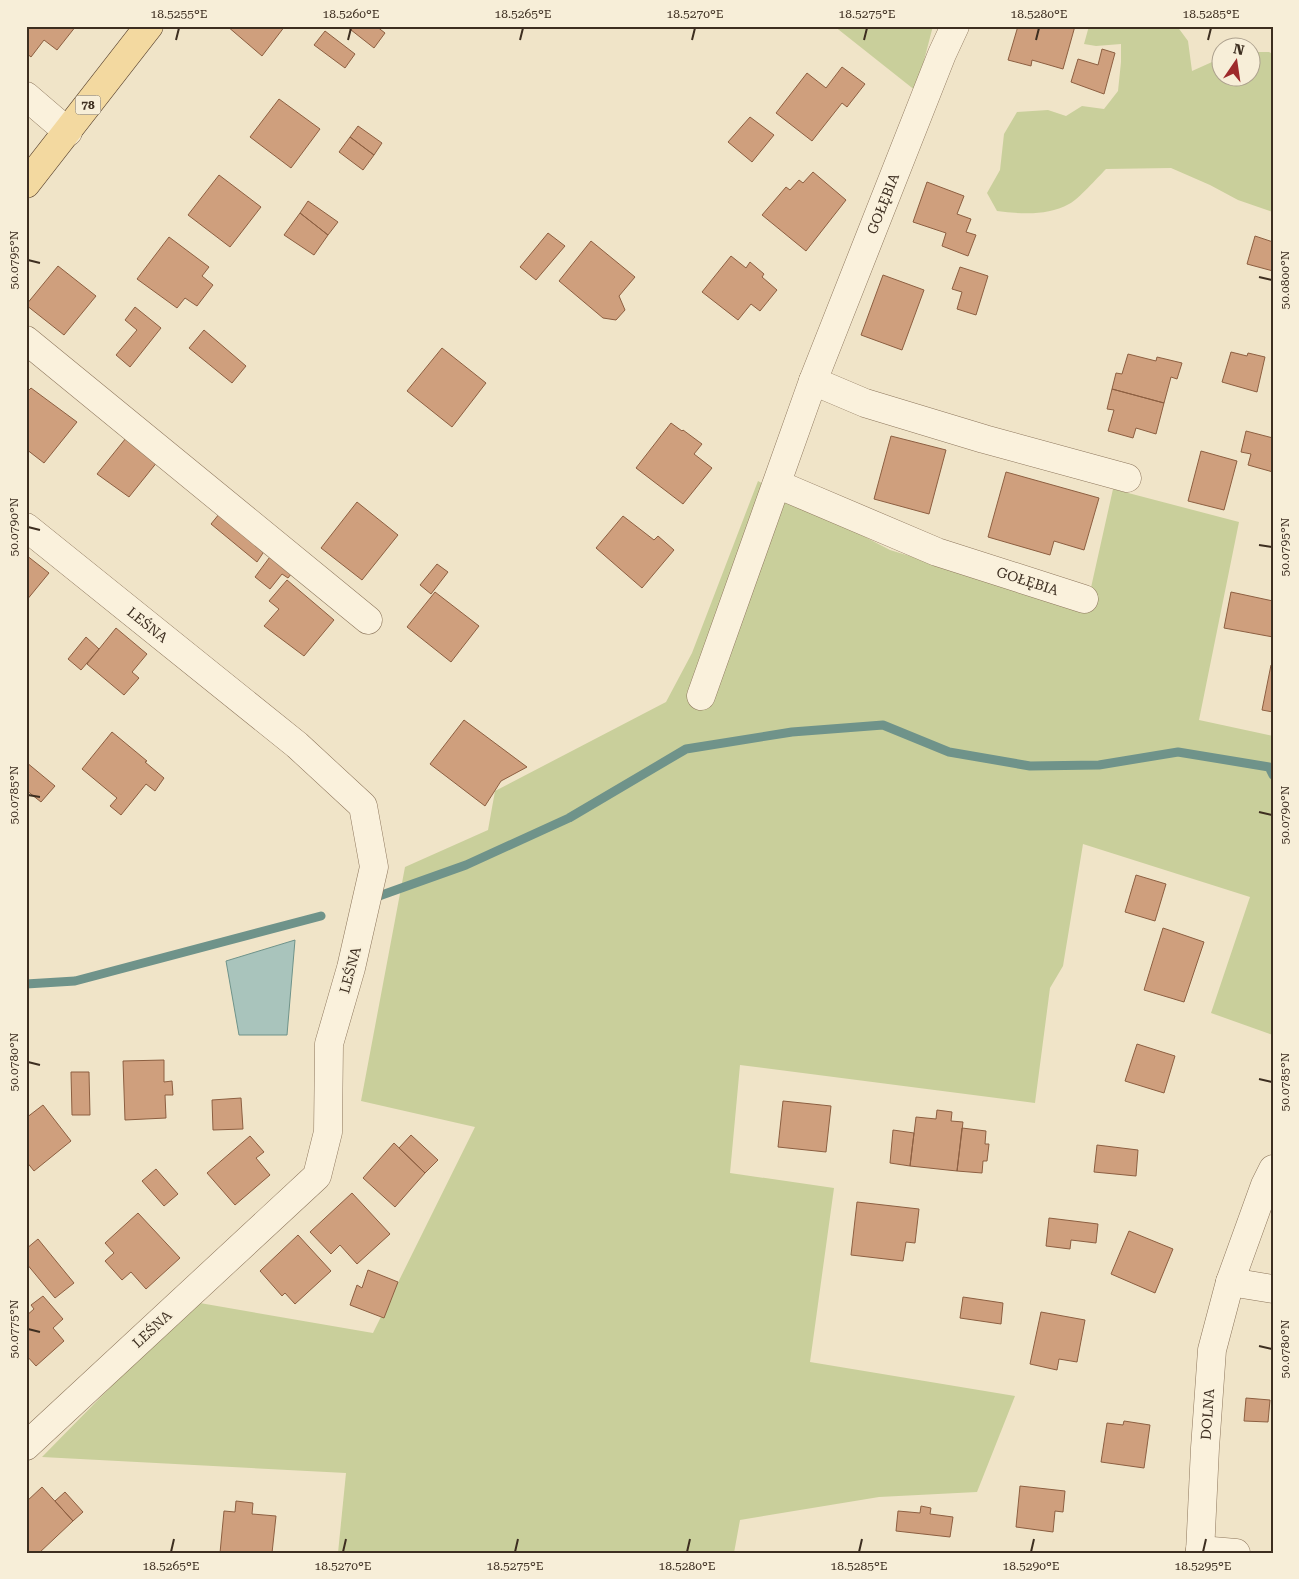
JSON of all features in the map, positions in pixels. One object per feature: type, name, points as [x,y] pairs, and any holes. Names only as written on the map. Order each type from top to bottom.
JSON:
[{"type":"main road","name":"78","points":[[26,184],[150,26]]},
{"type":"street","name":"GOŁĘBIA","points":[[700,696],[814,381],[942,54],[955,26]]},
{"type":"street","points":[[26,96],[68,132]]},
{"type":"street","points":[[26,340],[368,620]]},
{"type":"street","points":[[814,381],[866,403],[984,439],[1127,478]]},
{"type":"street","name":"GOŁĘBIA","points":[[777,484],[937,552],[1084,599]]},
{"type":"street","name":"LEŚNA","points":[[26,527],[297,745],[363,806],[374,867],[351,968],[329,1044],[328,1132],[317,1176],[26,1446]]},
{"type":"street","name":"DOLNA","points":[[1236,1553],[1200,1551],[1204,1448],[1212,1350],[1230,1282],[1265,1184],[1273,1169]]},
{"type":"street","points":[[1230,1282],[1273,1288]]},
{"type":"green space","points":[[834,26],[933,26],[916,91]]},
{"type":"green space","points":[[1089,26],[1177,26],[1188,41],[1192,71],[1212,62],[1212,88],[1262,88],[1262,52],[1273,54],[1273,212],[1238,200],[1171,168],[1106,169],[1078,198],[1061,208],[1034,213],[997,211],[987,193],[1000,170],[1004,134],[1017,112],[1048,110],[1066,116],[1082,106],[1104,109],[1118,91],[1121,44],[1096,46],[1084,44]]},
{"type":"green space","points":[[758,481],[890,550],[1086,610],[1113,489],[1239,522],[1199,720],[1273,736],[1273,1035],[1211,1013],[1250,897],[1083,844],[1063,966],[1050,988],[1035,1103],[740,1065],[730,1173],[834,1188],[810,1362],[1015,1396],[977,1492],[879,1497],[740,1520],[734,1553],[338,1553],[346,1473],[42,1457],[194,1302],[373,1333],[475,1127],[361,1101],[405,867],[488,830],[495,791],[666,702],[692,653]]},
{"type":"water","points":[[295,940],[287,1035],[239,1035],[226,961]]},
{"type":"building","points":[[26,26],[76,26],[57,50],[44,40],[31,57],[26,53]]},
{"type":"building","points":[[227,26],[285,26],[262,56]]},
{"type":"building","points":[[346,26],[376,26],[385,33],[374,48]]},
{"type":"building","points":[[1018,26],[1075,26],[1063,69],[1032,60],[1031,66],[1008,60]]},
{"type":"building","points":[[325,31],[355,54],[345,68],[314,45]]},
{"type":"building","points":[[1102,49],[1115,53],[1104,94],[1071,82],[1078,59],[1098,65]]},
{"type":"building","points":[[842,67],[865,84],[847,107],[842,103],[812,141],[776,113],[807,73],[826,88]]},
{"type":"building","points":[[279,99],[320,129],[291,168],[250,137]]},
{"type":"building","points":[[750,117],[774,135],[752,162],[728,142]]},
{"type":"building","points":[[358,126],[382,143],[374,155],[350,137]]},
{"type":"building","points":[[350,137],[374,155],[363,170],[339,152]]},
{"type":"building","points":[[813,172],[846,200],[806,251],[762,215],[786,187],[790,190],[799,180],[803,183]]},
{"type":"building","points":[[219,175],[261,207],[230,247],[188,215]]},
{"type":"building","points":[[927,182],[964,196],[957,214],[971,219],[966,232],[976,235],[968,256],[942,246],[946,233],[913,222]]},
{"type":"building","points":[[308,201],[338,222],[328,235],[300,213]]},
{"type":"building","points":[[300,213],[328,235],[314,255],[284,235]]},
{"type":"building","points":[[548,233],[565,246],[536,280],[520,267]]},
{"type":"building","points":[[1255,236],[1273,242],[1273,271],[1247,264]]},
{"type":"building","points":[[169,237],[209,267],[202,276],[213,285],[197,306],[185,298],[177,308],[137,279]]},
{"type":"building","points":[[591,241],[635,277],[619,296],[625,310],[616,320],[603,318],[559,281]]},
{"type":"building","points":[[731,256],[746,268],[750,262],[764,274],[762,277],[777,290],[760,311],[751,304],[738,320],[702,292]]},
{"type":"building","points":[[58,266],[96,296],[64,335],[26,305]]},
{"type":"building","points":[[960,267],[988,276],[976,315],[957,309],[962,292],[952,289]]},
{"type":"building","points":[[883,275],[924,290],[902,350],[861,335]]},
{"type":"building","points":[[135,307],[161,328],[130,367],[116,355],[137,330],[125,320]]},
{"type":"building","points":[[204,330],[246,366],[232,383],[189,348]]},
{"type":"building","points":[[442,348],[486,383],[452,427],[407,391]]},
{"type":"building","points":[[1231,352],[1247,356],[1248,353],[1265,357],[1257,392],[1222,382]]},
{"type":"building","points":[[1128,354],[1156,361],[1157,357],[1182,363],[1177,379],[1171,377],[1164,403],[1112,389],[1116,373],[1122,374]]},
{"type":"building","points":[[31,388],[77,422],[44,463],[26,449],[26,393]]},
{"type":"building","points":[[1112,389],[1164,403],[1156,434],[1136,428],[1133,438],[1108,431],[1114,410],[1107,409]]},
{"type":"building","points":[[671,423],[702,444],[694,454],[712,468],[683,504],[636,468]]},
{"type":"building","points":[[1246,431],[1273,438],[1273,472],[1248,465],[1251,454],[1241,452]]},
{"type":"building","points":[[891,436],[946,450],[929,514],[874,499]]},
{"type":"building","points":[[126,438],[158,461],[129,497],[97,474]]},
{"type":"building","points":[[1201,451],[1237,461],[1224,510],[1188,501]]},
{"type":"building","points":[[1006,472],[1099,498],[1084,550],[1054,541],[1050,555],[988,537]]},
{"type":"building","points":[[357,502],[398,535],[362,580],[321,548]]},
{"type":"building","points":[[224,508],[269,544],[257,562],[211,524]]},
{"type":"building","points":[[623,516],[654,540],[658,536],[674,550],[642,588],[596,548]]},
{"type":"building","points":[[278,546],[300,563],[288,578],[282,574],[270,589],[255,577]]},
{"type":"building","points":[[26,555],[49,573],[26,601]]},
{"type":"building","points":[[437,564],[448,572],[431,594],[420,585]]},
{"type":"building","points":[[287,580],[334,620],[304,656],[264,626],[279,609],[269,601]]},
{"type":"building","points":[[435,592],[479,626],[451,662],[407,627]]},
{"type":"building","points":[[1231,592],[1273,601],[1273,637],[1224,628]]},
{"type":"building","points":[[116,628],[147,654],[132,672],[139,678],[124,695],[87,664]]},
{"type":"building","points":[[86,637],[99,649],[81,670],[68,659]]},
{"type":"building","points":[[1271,665],[1273,666],[1273,712],[1262,710]]},
{"type":"building","points":[[464,720],[527,767],[501,781],[485,806],[430,764]]},
{"type":"building","points":[[112,732],[164,778],[155,791],[146,784],[121,815],[110,806],[117,798],[82,769]]},
{"type":"building","points":[[26,762],[55,786],[41,802],[26,790]]},
{"type":"building","points":[[1136,875],[1166,884],[1155,921],[1125,912]]},
{"type":"building","points":[[1163,928],[1204,942],[1184,1002],[1144,990]]},
{"type":"building","points":[[1137,1044],[1175,1056],[1164,1093],[1125,1081]]},
{"type":"building","points":[[164,1060],[164,1082],[172,1081],[173,1095],[165,1095],[166,1118],[125,1120],[123,1061]]},
{"type":"building","points":[[71,1072],[89,1072],[90,1115],[72,1115]]},
{"type":"building","points":[[241,1098],[243,1129],[213,1130],[212,1100]]},
{"type":"building","points":[[783,1101],[831,1106],[826,1152],[778,1147]]},
{"type":"building","points":[[43,1105],[71,1141],[34,1171],[26,1161],[26,1118]]},
{"type":"building","points":[[937,1110],[952,1112],[951,1121],[963,1122],[957,1171],[910,1166],[916,1117],[936,1119]]},
{"type":"building","points":[[962,1128],[986,1131],[985,1144],[989,1144],[987,1161],[983,1161],[982,1173],[957,1171]]},
{"type":"building","points":[[893,1130],[914,1133],[910,1166],[890,1163]]},
{"type":"building","points":[[411,1135],[438,1160],[425,1173],[399,1148]]},
{"type":"building","points":[[250,1136],[264,1152],[256,1158],[270,1175],[235,1205],[207,1173]]},
{"type":"building","points":[[394,1143],[425,1173],[395,1207],[363,1178]]},
{"type":"building","points":[[1097,1145],[1138,1150],[1136,1176],[1094,1172]]},
{"type":"building","points":[[156,1169],[178,1194],[164,1206],[142,1181]]},
{"type":"building","points":[[352,1193],[390,1234],[357,1264],[340,1245],[331,1254],[310,1232]]},
{"type":"building","points":[[857,1202],[919,1209],[915,1243],[906,1242],[903,1261],[851,1255]]},
{"type":"building","points":[[138,1213],[180,1258],[146,1289],[131,1272],[122,1280],[105,1261],[114,1253],[105,1243]]},
{"type":"building","points":[[1049,1218],[1098,1224],[1096,1243],[1071,1240],[1070,1249],[1046,1246]]},
{"type":"building","points":[[1129,1231],[1173,1249],[1155,1293],[1111,1274]]},
{"type":"building","points":[[298,1235],[331,1271],[295,1304],[285,1293],[282,1296],[260,1271]]},
{"type":"building","points":[[38,1239],[74,1283],[55,1298],[26,1263],[26,1249]]},
{"type":"building","points":[[368,1270],[398,1282],[384,1318],[350,1305],[357,1285],[362,1288]]},
{"type":"building","points":[[43,1296],[63,1319],[53,1328],[64,1341],[36,1366],[26,1355],[26,1316],[34,1309],[31,1305]]},
{"type":"building","points":[[963,1297],[1003,1303],[1001,1324],[960,1318]]},
{"type":"building","points":[[1041,1312],[1085,1320],[1077,1362],[1059,1359],[1057,1370],[1030,1364]]},
{"type":"building","points":[[1246,1398],[1270,1400],[1268,1422],[1244,1421]]},
{"type":"building","points":[[1124,1421],[1150,1425],[1144,1468],[1101,1462],[1107,1423],[1123,1425]]},
{"type":"building","points":[[1020,1486],[1065,1491],[1063,1512],[1055,1511],[1053,1532],[1016,1527]]},
{"type":"building","points":[[42,1487],[73,1521],[39,1553],[26,1553],[26,1502]]},
{"type":"building","points":[[65,1492],[83,1512],[73,1521],[55,1501]]},
{"type":"building","points":[[236,1501],[253,1503],[252,1514],[276,1516],[272,1553],[220,1553],[224,1511],[235,1512]]},
{"type":"building","points":[[921,1506],[931,1508],[930,1514],[953,1517],[950,1537],[896,1531],[898,1511],[920,1513]]},
{"type":"waterway","points":[[379,896],[466,865],[569,818],[686,749],[792,732],[883,725],[949,752],[1030,766],[1099,765],[1178,752],[1269,767],[1273,775]]},
{"type":"waterway","points":[[26,984],[75,981],[321,916]]}]
